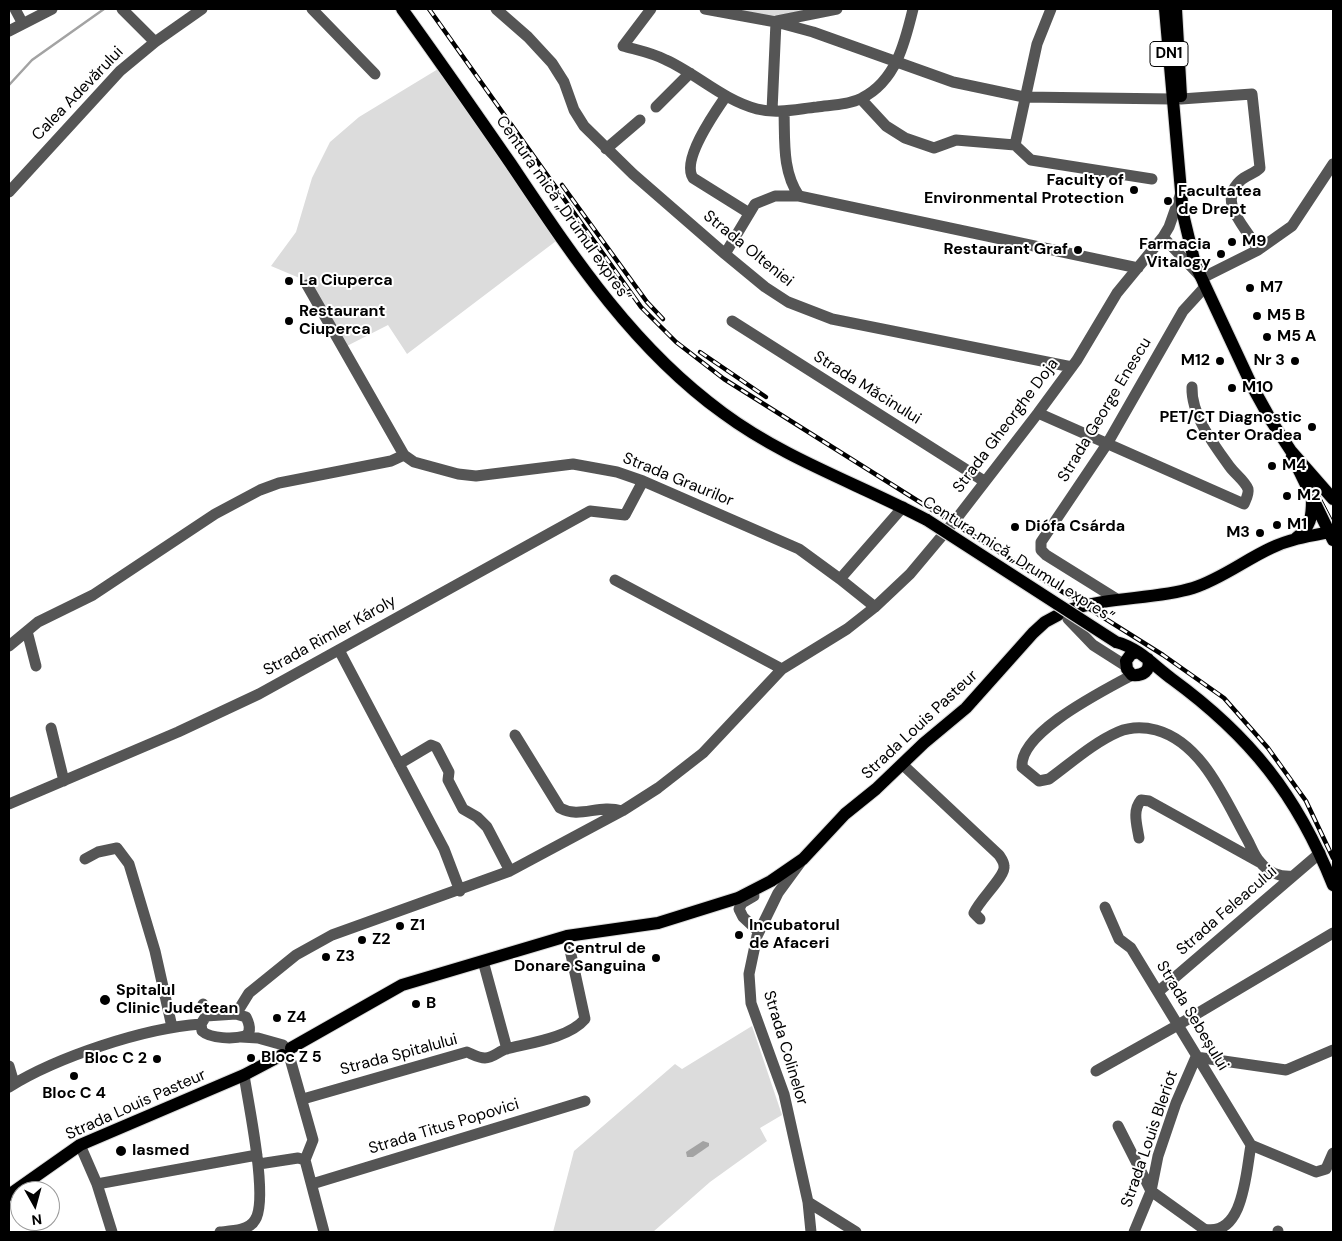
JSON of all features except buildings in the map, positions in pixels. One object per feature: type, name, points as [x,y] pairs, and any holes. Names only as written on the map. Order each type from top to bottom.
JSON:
[{"type":"main road","name":"Centura mică „Drumul expres”","points":[[402,9],[579,265],[624,322],[654,353],[702,398],[756,435],[792,455],[927,520],[1116,642],[1133,661],[1171,678],[1222,718],[1266,765],[1281,786],[1320,854],[1333,885]]},
{"type":"main road","name":"DN1","points":[[1165,9],[1188,206],[1201,276]]},
{"type":"main road","name":"DN1","points":[[1176,9],[1177,99],[1182,192],[1189,243],[1201,276],[1252,386],[1291,451],[1332,535]]},
{"type":"main road","name":"DN1","points":[[1291,451],[1333,499]]},
{"type":"main road","points":[[1296,538],[1308,528],[1311,520],[1312,497]]},
{"type":"main road","name":"Strada Louis Pasteur","points":[[9,1195],[80,1146],[244,1075],[402,985],[567,936],[658,923],[774,886],[803,859],[845,814],[876,789],[966,708],[1045,622],[1115,598],[1172,593],[1195,587],[1272,547],[1296,538],[1332,535]]},
{"type":"main road","points":[[1133,661],[1149,666],[1146,672],[1171,678]]},
{"type":"main road","name":"Strada Louis Pasteur","points":[[732,898],[740,890],[784,864],[803,859]]},
{"type":"street","points":[[15,9],[24,24]]},
{"type":"street","points":[[9,32],[52,9]]},
{"type":"street","points":[[122,9],[154,42]]},
{"type":"street","name":"Calea Adevărului","points":[[9,192],[120,71],[154,42],[202,9]]},
{"type":"street","points":[[312,9],[375,74]]},
{"type":"street","name":"Strada Olteniei","points":[[496,9],[528,37],[552,62],[564,82],[574,110],[584,126],[606,148],[725,254],[765,287],[788,302],[832,319],[1072,367]]},
{"type":"street","points":[[652,9],[623,46],[665,59],[726,96],[757,109],[778,111],[861,99],[874,91],[896,62],[903,48],[914,9]]},
{"type":"street","points":[[705,9],[776,22],[813,32],[953,82],[1024,96],[1177,99],[1252,94],[1260,168],[1241,180],[1232,191],[1230,200],[1236,218],[1252,236],[1258,250]]},
{"type":"street","points":[[776,22],[819,10],[837,9]]},
{"type":"street","points":[[1015,146],[1024,96],[1037,44],[1050,9]]},
{"type":"street","points":[[776,22],[778,111],[789,182],[799,196]]},
{"type":"street","points":[[656,107],[690,73]]},
{"type":"street","points":[[726,96],[706,124],[690,166],[690,173],[693,178],[749,213]]},
{"type":"street","points":[[861,99],[886,126],[905,138],[934,148],[956,140],[1015,146],[1031,160],[1152,179]]},
{"type":"street","points":[[606,148],[640,120]]},
{"type":"street","points":[[1163,237],[1201,276],[1258,250],[1292,226],[1333,164]]},
{"type":"street","name":"Strada Gheorghe Doja","points":[[242,1012],[249,992],[296,955],[332,935],[460,891],[510,871],[622,811],[658,788],[703,753],[782,669],[847,629],[875,607],[910,574],[957,518],[1038,413],[1072,367],[1116,292],[1163,237],[1169,227],[1182,192]]},
{"type":"street","points":[[725,254],[755,204],[763,199],[776,196],[799,196],[1138,268]]},
{"type":"street","name":"Strada George Enescu","points":[[1115,598],[1040,550],[1041,542],[1107,444],[1183,311],[1204,288],[1201,276]]},
{"type":"street","points":[[9,646],[38,622],[93,595],[207,519],[260,490],[279,483],[391,461],[404,455],[307,286]]},
{"type":"street","name":"Strada Măcinului","points":[[732,321],[984,481]]},
{"type":"street","points":[[1038,413],[1244,504],[1248,495],[1247,487],[1230,468],[1205,429],[1196,410],[1192,386]]},
{"type":"street","name":"Strada Graurilor","points":[[404,455],[414,462],[458,474],[476,476],[573,464],[617,472],[643,481],[799,549],[875,607]]},
{"type":"street","name":"Strada Rimler Károly","points":[[9,804],[259,694],[590,511],[625,515],[643,481]]},
{"type":"street","name":"Centura mică „Drumul expres”","points":[[840,579],[903,507]]},
{"type":"street","points":[[615,580],[782,669]]},
{"type":"street","points":[[1065,615],[1081,635],[1108,655],[1133,661]]},
{"type":"street","points":[[27,631],[36,666]]},
{"type":"street","points":[[339,650],[444,849],[460,891]]},
{"type":"street","name":"Strada Feleacului","points":[[1133,661],[1053,720],[1028,749],[1021,760],[1022,767],[1039,781],[1049,779],[1098,743],[1119,731],[1137,728],[1162,732],[1178,741],[1198,758],[1212,777],[1260,862]]},
{"type":"street","points":[[51,728],[64,781]]},
{"type":"street","points":[[515,735],[560,808],[568,812],[603,807],[622,811]]},
{"type":"street","points":[[399,764],[431,745],[436,747],[449,772],[448,780],[463,809],[477,817],[487,826],[510,871]]},
{"type":"street","points":[[902,764],[999,855],[1004,865],[1004,872],[977,904],[974,913],[980,919]]},
{"type":"street","name":"Strada Feleacului","points":[[1139,838],[1136,816],[1137,806],[1141,800],[1149,801],[1260,862],[1279,876],[1293,876]]},
{"type":"street","points":[[85,859],[98,852],[118,848],[129,864],[155,951],[172,1027]]},
{"type":"street","name":"Strada Feleacului","points":[[1159,991],[1320,854]]},
{"type":"street","points":[[758,932],[743,917],[739,909],[742,902],[774,886]]},
{"type":"street","name":"Strada Colinelor","points":[[774,886],[758,932],[749,974],[750,1003],[784,1094],[808,1202],[811,1232]]},
{"type":"street","name":"Strada Sebeșului","points":[[1105,907],[1119,939],[1132,948],[1159,991],[1196,1057],[1251,1145]]},
{"type":"street","points":[[1096,1070],[1178,1025],[1333,933]]},
{"type":"street","name":"Strada Spitalului","points":[[303,1099],[467,1052],[486,1058],[507,1049],[528,1046],[578,1026],[586,1019],[567,936]]},
{"type":"street","points":[[483,961],[507,1049]]},
{"type":"street","points":[[202,1004],[204,1020],[202,1031],[208,1035],[245,1033],[286,1051],[303,1099],[313,1140],[305,1160],[324,1232]]},
{"type":"street","points":[[9,1066],[11,1085],[52,1064],[108,1045],[172,1027],[242,1012],[245,1033]]},
{"type":"street","points":[[1196,1057],[1286,1070],[1333,1050]]},
{"type":"street","name":"Strada Louis Bleriot","points":[[1134,1232],[1150,1191],[1158,1156],[1172,1112],[1196,1057]]},
{"type":"street","points":[[220,1232],[240,1229],[255,1221],[258,1212],[258,1160],[244,1075]]},
{"type":"street","name":"Strada Titus Popovici","points":[[312,1184],[585,1101]]},
{"type":"street","points":[[1118,1126],[1150,1191],[1204,1229],[1211,1231],[1227,1225],[1238,1208],[1251,1145],[1316,1172],[1326,1169],[1333,1153]]},
{"type":"street","points":[[80,1146],[97,1184],[112,1232]]},
{"type":"street","points":[[97,1184],[258,1160],[298,1158],[305,1160]]},
{"type":"street","points":[[808,1202],[856,1232]]},
{"type":"shaded area","points":[[725,9],[813,9],[774,19]]},
{"type":"shaded area","points":[[443,66],[560,238],[407,354],[388,325],[343,348],[309,282],[271,266],[296,232],[312,178],[330,142],[359,117]]},
{"type":"shaded area","points":[[752,1026],[782,1115],[760,1128],[767,1141],[710,1182],[653,1232],[553,1232],[574,1151],[675,1064],[682,1069]]},
{"type":"shaded area","points":[[703,1141],[709,1143],[709,1146],[693,1157],[687,1157],[686,1152]]},
{"type":"waterway","points":[[9,85],[32,60],[104,9]]},
{"type":"tram line","points":[[1170,9],[1179,182],[1187,237],[1198,275],[1222,330],[1270,425],[1319,494],[1333,521]]},
{"type":"railway","points":[[429,9],[641,307],[676,342],[724,379],[1163,655],[1224,698],[1268,748],[1306,801],[1333,858]]},
{"type":"railway","points":[[562,185],[647,302],[663,319]]},
{"type":"railway","points":[[700,352],[766,397]]},
{"type":"place","name":"Faculty of Environmental Protection","points":[[1134,190]]},
{"type":"place","name":"Facultatea de Drept","points":[[1168,201]]},
{"type":"place","name":"M9","points":[[1232,242]]},
{"type":"place","name":"Restaurant Graf","points":[[1078,250]]},
{"type":"place","name":"Farmacia Vitalogy","points":[[1221,254]]},
{"type":"place","name":"La Ciuperca","points":[[289,281]]},
{"type":"place","name":"M7","points":[[1250,288]]},
{"type":"place","name":"M5 B","points":[[1257,316]]},
{"type":"place","name":"Restaurant Ciuperca","points":[[289,321]]},
{"type":"place","name":"M5 A","points":[[1267,337]]},
{"type":"place","name":"M12","points":[[1220,361]]},
{"type":"place","name":"Nr 3","points":[[1295,361]]},
{"type":"place","name":"M10","points":[[1232,388]]},
{"type":"place","name":"PET/CT Diagnostic Center Oradea","points":[[1312,427]]},
{"type":"place","name":"M4","points":[[1272,466]]},
{"type":"place","name":"M2","points":[[1287,496]]},
{"type":"place","name":"M1","points":[[1277,525]]},
{"type":"place","name":"Diófa Csárda","points":[[1015,527]]},
{"type":"place","name":"M3","points":[[1260,533]]},
{"type":"place","name":"Z1","points":[[400,926]]},
{"type":"place","name":"Incubatorul de Afaceri","points":[[739,935]]},
{"type":"place","name":"Z2","points":[[362,940]]},
{"type":"place","name":"Z3","points":[[326,957]]},
{"type":"place","name":"Centrul de Donare Sanguina","points":[[656,958]]},
{"type":"place","name":"Spitalul Clinic Judetean","points":[[105,1000]]},
{"type":"place","name":"B","points":[[416,1004]]},
{"type":"place","name":"Z4","points":[[277,1018]]},
{"type":"place","name":"Bloc Z 5","points":[[251,1058]]},
{"type":"place","name":"Bloc C 2","points":[[157,1059]]},
{"type":"place","name":"Bloc C 4","points":[[74,1076]]},
{"type":"place","name":"Iasmed","points":[[121,1151]]}]
